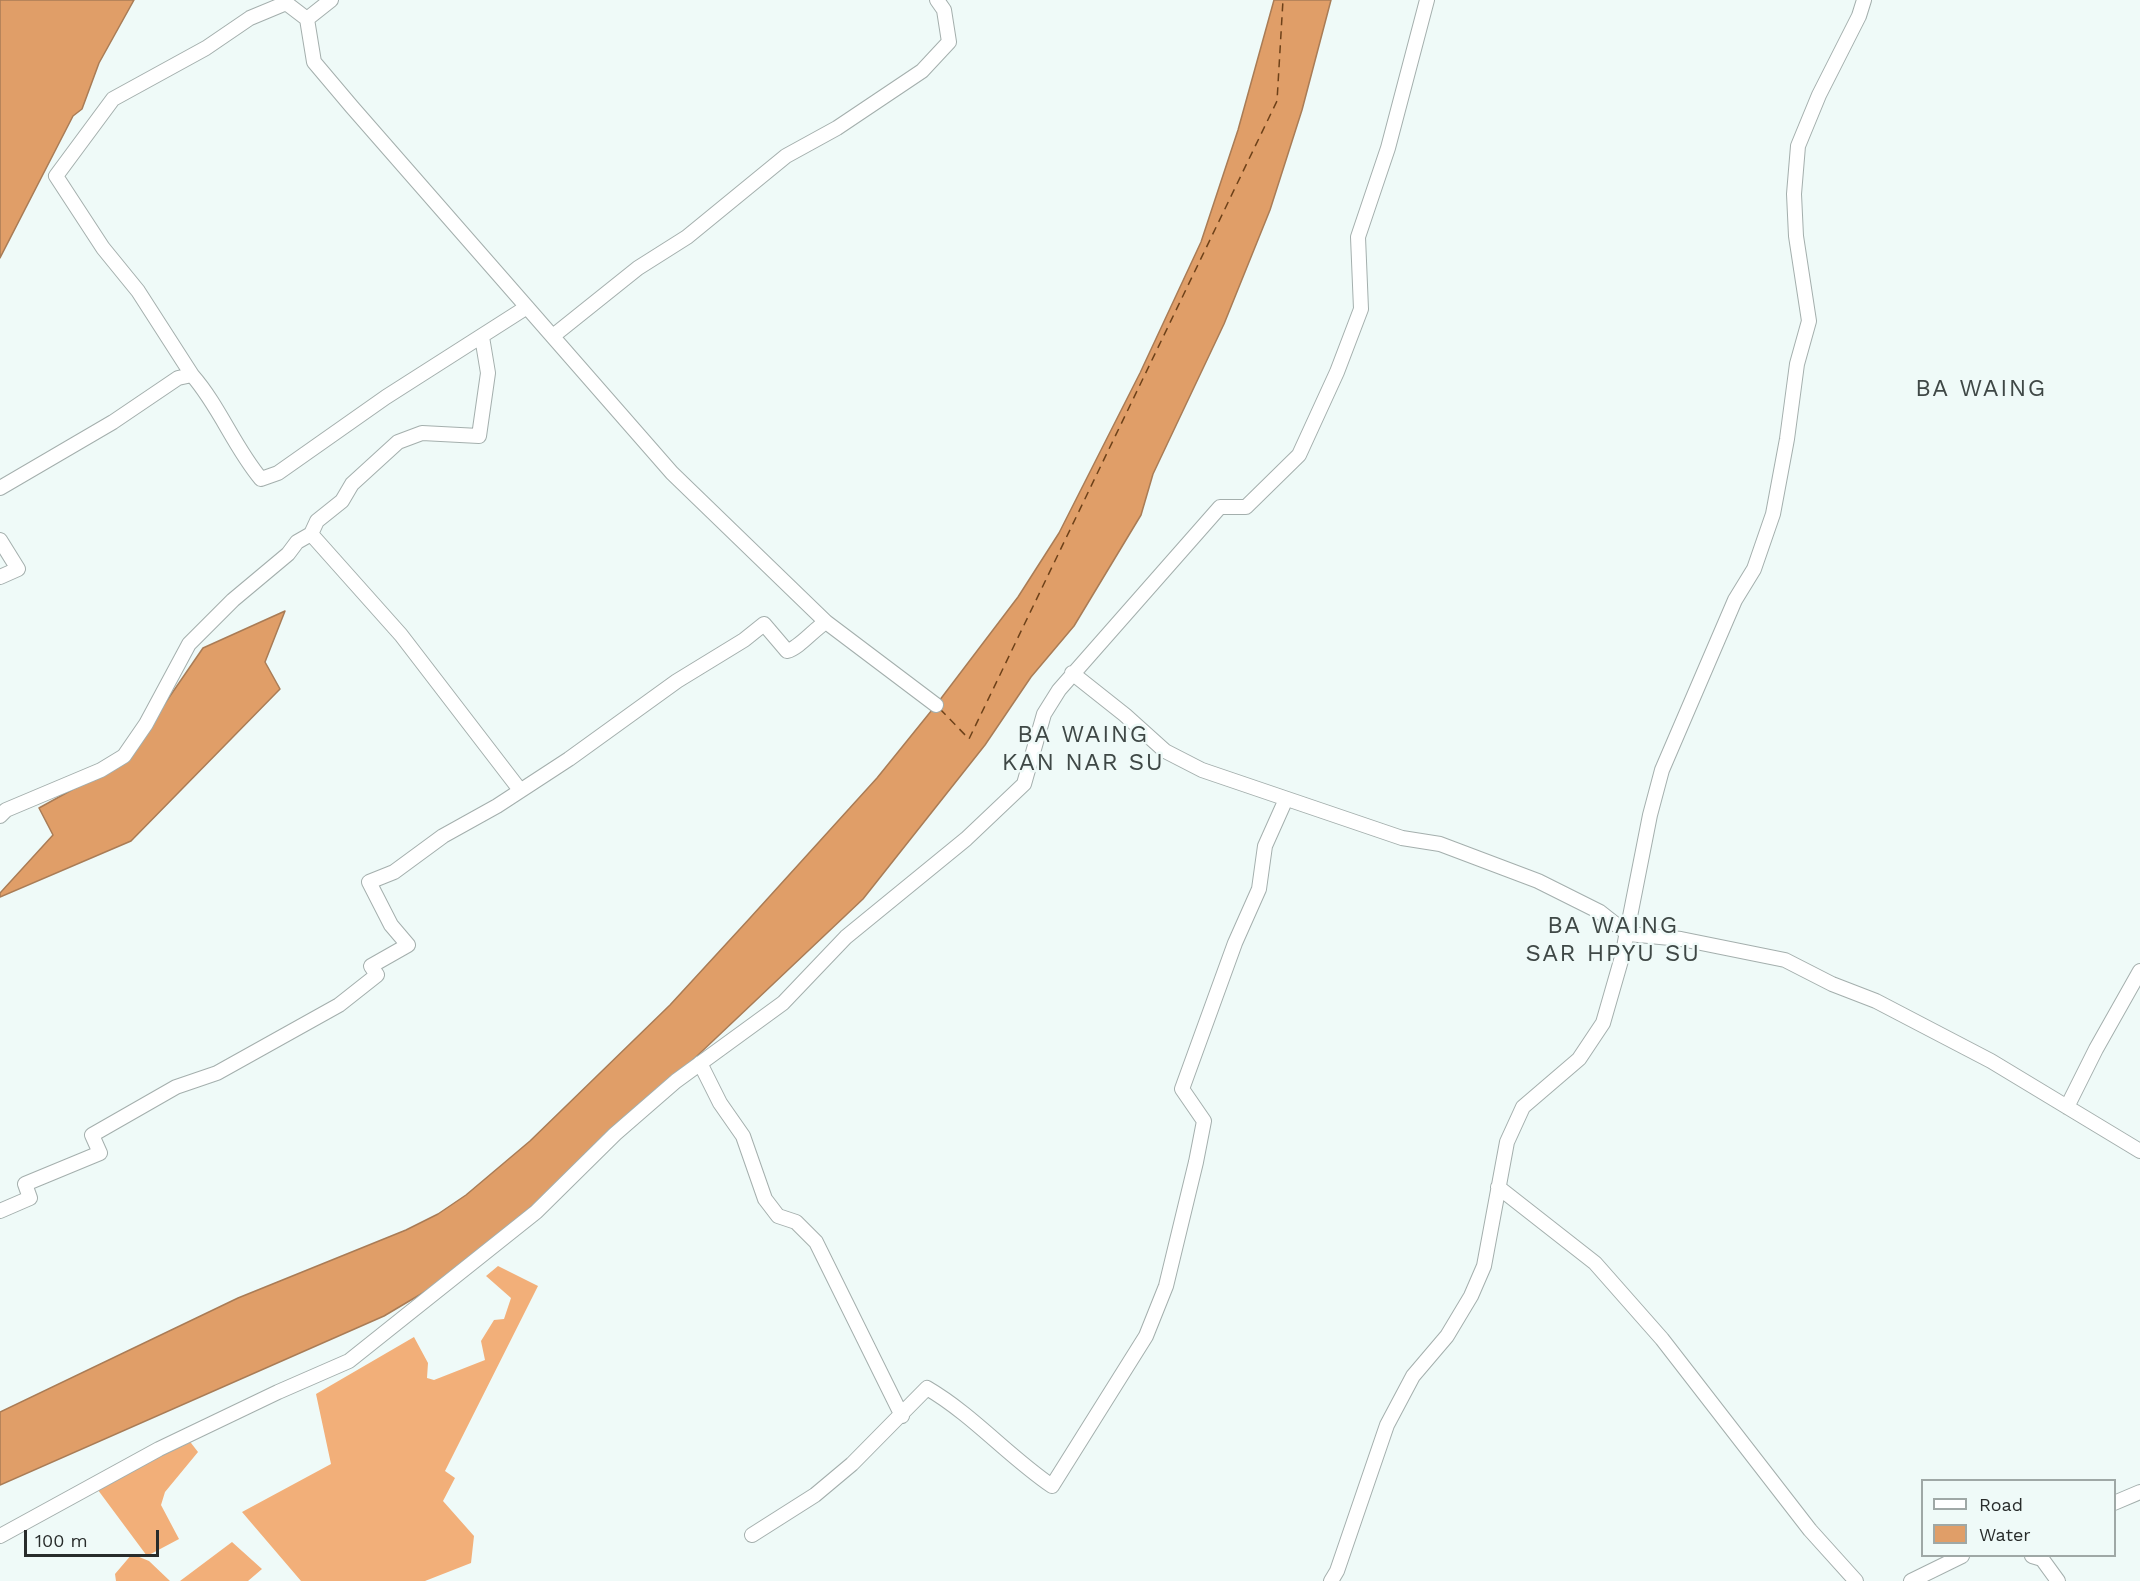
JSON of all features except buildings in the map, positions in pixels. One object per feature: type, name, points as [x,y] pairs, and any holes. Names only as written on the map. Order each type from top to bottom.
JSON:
[{"type":"street","points":[[307,19],[331,0]]},
{"type":"street","points":[[553,336],[638,267],[687,237],[786,156],[837,128],[922,71],[950,42],[944,10],[937,0]]},
{"type":"street","points":[[0,1536],[159,1449],[278,1392],[349,1362],[536,1212],[615,1134],[700,1063],[783,1003],[846,937],[966,839],[1024,784],[1044,714],[1072,673],[1220,507],[1246,507],[1299,455],[1361,309],[1359,237],[1388,148],[1427,0]]},
{"type":"street","points":[[1331,1581],[1338,1571],[1387,1425],[1413,1376],[1447,1336],[1471,1296],[1484,1266],[1507,1142],[1523,1107],[1579,1059],[1603,1023],[1628,934],[1650,815],[1662,770],[1735,600],[1754,569],[1773,514],[1787,439],[1797,364],[1809,321],[1796,236],[1794,194],[1798,146],[1819,95],[1859,16],[1864,0]]},
{"type":"street","points":[[527,308],[367,409],[278,473],[261,480],[242,456],[211,397],[192,375],[138,291],[103,248],[56,176],[113,99],[206,48],[250,18],[286,3],[307,19],[314,62],[672,473],[826,622],[936,705]]},
{"type":"street","points":[[0,816],[6,810],[101,770],[124,756],[146,724],[189,644],[233,600],[288,554],[297,542],[311,534],[317,521],[342,501],[352,484],[398,442],[422,433],[479,436],[488,374],[482,336]]},
{"type":"street","points":[[0,488],[113,422],[178,378],[192,375]]},
{"type":"street","points":[[311,534],[401,634],[520,790]]},
{"type":"street","points":[[0,540],[18,569],[0,577]]},
{"type":"street","points":[[0,1211],[30,1198],[25,1184],[100,1153],[92,1135],[176,1088],[217,1072],[339,1005],[377,975],[371,966],[408,945],[392,925],[369,882],[394,872],[443,836],[569,759],[677,681],[744,640],[764,624],[787,651],[796,649],[810,632],[826,622]]},
{"type":"street","points":[[1072,673],[1165,751],[1203,770],[1402,838],[1440,844],[1539,881],[1600,912],[1628,934],[1681,939],[1785,960],[1991,1061],[2140,1151]]},
{"type":"street","points":[[752,1535],[815,1495],[852,1464],[902,1416],[927,1388],[957,1406],[1018,1463],[1052,1486],[1146,1336],[1166,1287],[1204,1121],[1182,1089],[1232,953],[1259,889],[1265,846],[1286,799]]},
{"type":"street","points":[[2067,1107],[2096,1049],[2140,971]]},
{"type":"street","points":[[700,1063],[720,1103],[743,1136],[765,1199],[778,1216],[796,1222],[816,1242],[902,1416]]},
{"type":"street","points":[[1498,1187],[1595,1263],[1662,1339],[1810,1530],[1856,1581]]},
{"type":"street","points":[[2116,1503],[2140,1492]]},
{"type":"street","points":[[1911,1581],[1960,1557]]},
{"type":"street","points":[[2037,1557],[2042,1558],[2058,1581]]},
{"type":"shaded area","points":[[498,1266],[538,1286],[445,1471],[455,1478],[443,1501],[474,1536],[471,1563],[425,1581],[301,1581],[242,1512],[331,1464],[316,1394],[414,1337],[428,1363],[427,1378],[434,1380],[485,1360],[481,1341],[494,1320],[504,1319],[511,1298],[486,1276]]},
{"type":"shaded area","points":[[181,1430],[198,1452],[165,1492],[161,1505],[179,1539],[147,1556],[92,1482]]},
{"type":"shaded area","points":[[232,1542],[262,1569],[248,1581],[180,1581]]},
{"type":"shaded area","points":[[132,1554],[149,1561],[170,1581],[116,1581],[115,1574]]},
{"type":"water","points":[[0,0],[134,0],[99,63],[82,109],[73,116],[0,258]]},
{"type":"water","points":[[1274,0],[1331,0],[1302,110],[1270,210],[1224,324],[1153,474],[1141,515],[1074,626],[1031,677],[985,745],[863,899],[587,1160],[443,1281],[384,1316],[0,1485],[0,1412],[238,1298],[406,1230],[438,1214],[466,1195],[530,1141],[670,1005],[877,778],[1018,597],[1059,533],[1140,373],[1201,242],[1238,130]]},
{"type":"water","points":[[285,611],[265,662],[280,689],[131,841],[0,897],[0,893],[53,835],[39,808],[126,760],[203,648]]},
{"type":"ferry route","points":[[940,709],[969,739],[1277,101],[1283,0]]},
{"type":"district","name":"BA WAING","points":[[1981,389]]},
{"type":"district","name":"BA WAING KAN NAR SU","points":[[1083,749]]},
{"type":"district","name":"BA WAING SAR HPYU SU","points":[[1613,940]]}]
